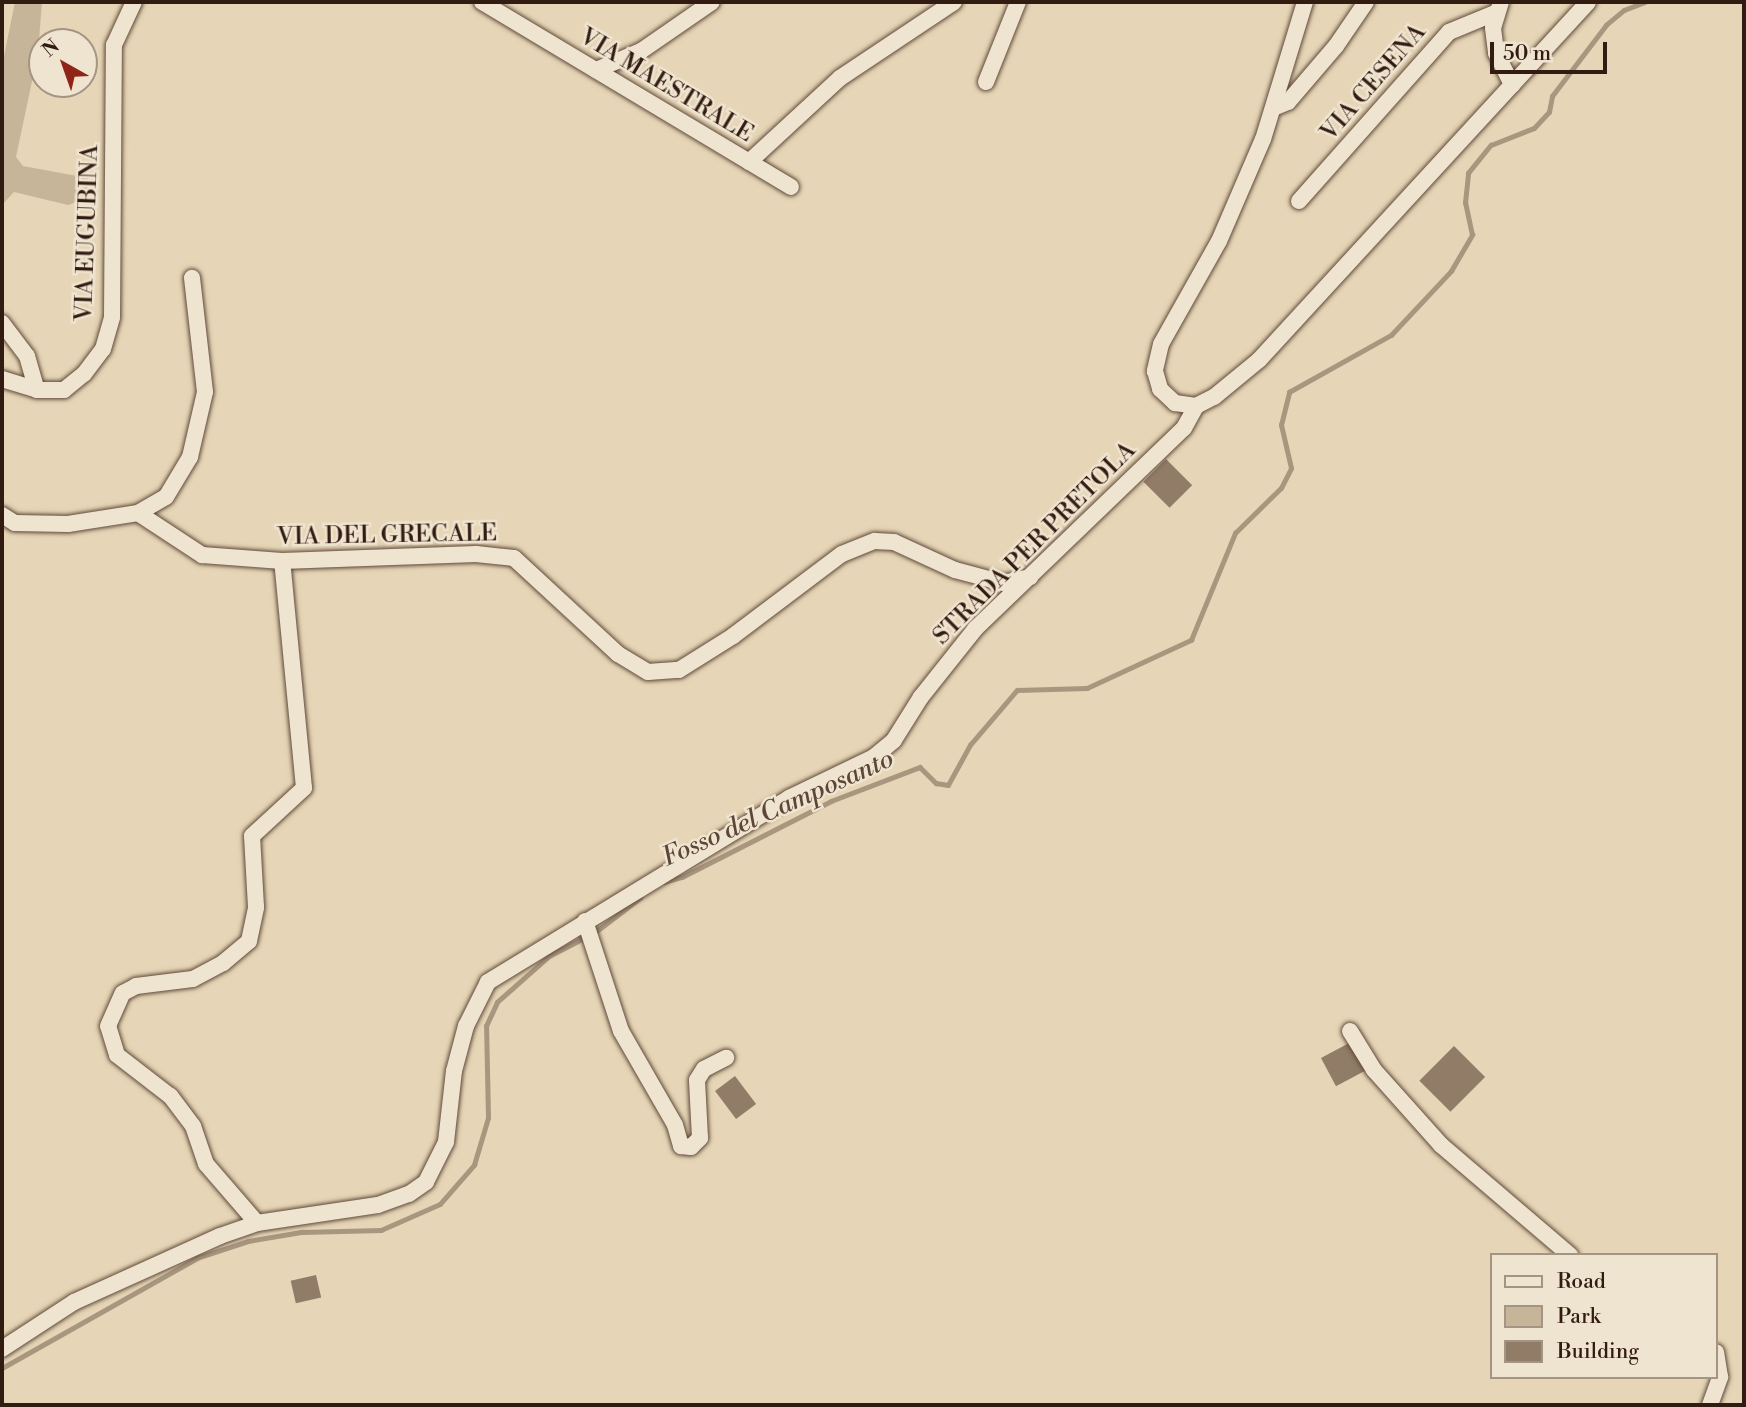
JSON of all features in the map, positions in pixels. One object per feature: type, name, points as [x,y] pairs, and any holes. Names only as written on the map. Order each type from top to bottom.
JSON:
[{"type":"street","name":"VIA EUGUBINA","points":[[2,379],[37,390],[64,390],[85,374],[103,349],[112,317],[114,45],[134,2]]},
{"type":"street","name":"VIA MAESTRALE","points":[[482,2],[791,187]]},
{"type":"street","points":[[596,70],[641,51],[712,2]]},
{"type":"street","points":[[749,162],[840,78],[954,2]]},
{"type":"street","points":[[986,82],[1018,2]]},
{"type":"street","points":[[1305,2],[1276,107],[1219,240],[1161,344],[1155,371],[1160,389],[1175,403],[1196,406],[1236,380],[1304,316],[1588,2]]},
{"type":"street","points":[[1276,107],[1288,102],[1336,47],[1366,2]]},
{"type":"street","name":"VIA CESENA","points":[[1299,201],[1449,32],[1498,7],[1496,53],[1512,85]]},
{"type":"street","points":[[2,515],[15,523],[68,524],[138,513],[166,497],[190,457],[205,392],[192,278]]},
{"type":"street","points":[[2,323],[27,356],[37,390]]},
{"type":"street","name":"STRADA PER PRETOLA","points":[[2,1349],[74,1302],[257,1223],[378,1205],[409,1194],[426,1181],[446,1142],[454,1071],[466,1026],[488,982],[789,798],[874,757],[894,740],[921,697],[975,629],[1184,428],[1196,406]]},
{"type":"street","name":"VIA DEL GRECALE","points":[[138,513],[202,555],[282,561],[476,554],[514,558],[618,654],[648,672],[680,670],[733,636],[842,554],[875,541],[894,542],[955,570],[1004,583],[1033,576]]},
{"type":"street","points":[[257,1223],[206,1164],[192,1126],[170,1096],[117,1055],[108,1027],[123,993],[136,985],[193,979],[223,963],[249,941],[257,907],[252,836],[304,788],[282,561]]},
{"type":"street","points":[[585,921],[621,1031],[675,1125],[681,1146],[691,1147],[700,1138],[697,1080],[704,1069],[726,1058]]},
{"type":"street","points":[[1350,1031],[1374,1070],[1441,1144],[1568,1253]]},
{"type":"street","points":[[1710,1405],[1720,1377],[1718,1364]]},
{"type":"green space","points":[[15,2],[42,2],[40,28],[28,28],[28,98],[16,157],[23,166],[88,178],[90,188],[84,199],[68,205],[14,192],[2,205],[2,66]]},
{"type":"building","points":[[1166,459],[1192,485],[1170,508],[1143,482]]},
{"type":"building","points":[[1351,1042],[1366,1070],[1336,1086],[1321,1058]]},
{"type":"building","points":[[1454,1046],[1485,1077],[1450,1112],[1419,1081]]},
{"type":"building","points":[[735,1076],[756,1104],[736,1119],[715,1091]]},
{"type":"building","points":[[316,1275],[321,1297],[296,1303],[291,1281]]},
{"type":"waterway","name":"Fosso del Camposanto","points":[[664,882],[682,877],[831,801],[920,767],[936,783],[948,785],[970,745],[1017,690],[1087,688],[1191,640],[1235,533],[1281,488],[1291,468],[1281,425],[1289,392],[1391,335],[1451,271],[1472,235],[1465,203],[1468,173],[1491,145],[1534,128],[1549,112],[1552,96],[1606,25],[1624,10],[1645,2]]},
{"type":"waterway","name":"Fosso del Camposanto","points":[[594,933],[640,898]]},
{"type":"waterway","name":"Fosso del Camposanto","points":[[2,1368],[197,1258],[248,1241],[302,1232],[381,1230],[440,1204],[474,1165],[488,1118],[486,1026],[497,1002],[549,956],[586,937]]}]
